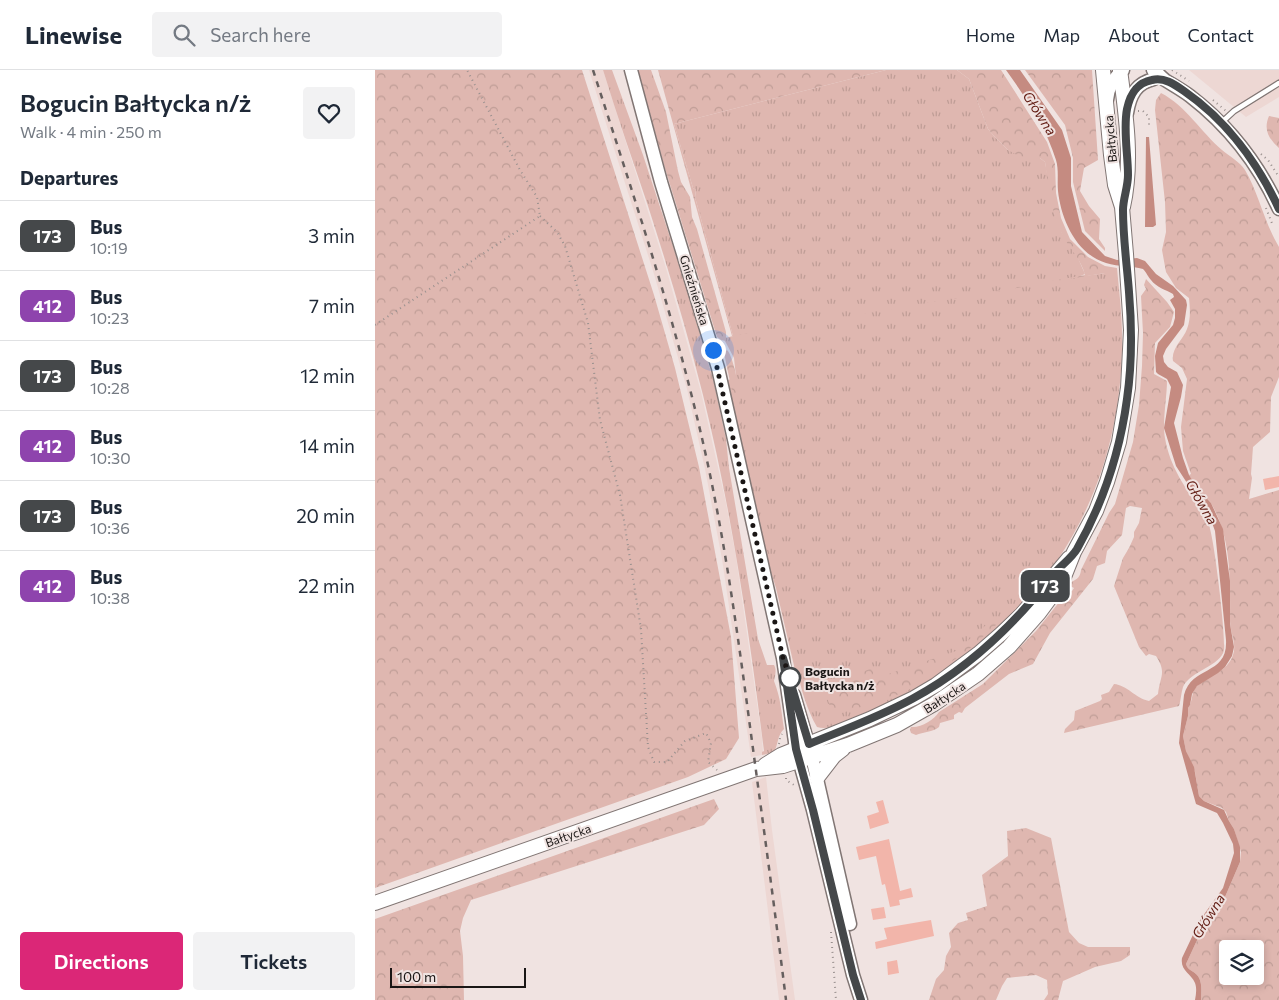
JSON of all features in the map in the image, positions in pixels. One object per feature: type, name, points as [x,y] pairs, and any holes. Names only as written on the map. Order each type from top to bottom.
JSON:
[{"type":"main road","name":"Bałtycka","points":[[1103,70],[1114,178],[1123,207]]},
{"type":"main road","name":"Bałtycka","points":[[375,903],[761,768],[781,755],[848,745],[897,724],[963,686],[995,660],[1023,632],[1062,582],[1074,552],[1103,495],[1123,423],[1131,348],[1123,207],[1128,176],[1120,70]]},
{"type":"main road","name":"Bałtycka","points":[[804,753],[894,708],[936,685],[960,668],[1001,634],[1021,614],[1074,552]]},
{"type":"main road","points":[[817,778],[834,756],[848,745]]},
{"type":"street","name":"Gnieźnieńska","points":[[631,70],[661,182],[718,368],[804,753],[813,810],[853,975],[861,1000]]},
{"type":"street","points":[[1107,102],[1109,88],[1120,70],[1132,78],[1157,76],[1188,94],[1221,123],[1249,157],[1263,178],[1279,210]]},
{"type":"street","points":[[1125,123],[1128,104],[1134,91],[1143,82],[1157,76]]},
{"type":"street","name":"Gnieźnieńska","points":[[804,753],[817,778],[854,942],[861,1000]]},
{"type":"lane","points":[[1221,123],[1233,111],[1279,82]]},
{"type":"path","points":[[467,70],[520,170],[537,197],[540,216],[557,232],[565,246],[588,323],[601,420],[620,495],[641,629],[648,747],[655,762],[667,762],[685,741],[706,733],[711,743],[708,762],[723,774]]},
{"type":"path","points":[[1125,123],[1135,112],[1143,111],[1149,117],[1149,127]]},
{"type":"path","points":[[375,324],[540,216]]},
{"type":"path","points":[[779,746],[780,738],[784,732]]},
{"type":"path","points":[[786,780],[794,785]]},
{"type":"path","points":[[831,928],[836,1000]]},
{"type":"shaded area","points":[[589,70],[603,70],[666,268],[701,392],[736,557],[762,738],[762,755],[751,757],[722,559],[687,389],[654,274]]},
{"type":"shaded area","points":[[1189,70],[1279,70],[1279,97],[1246,117]]},
{"type":"shaded area","points":[[766,777],[795,1000],[779,1000],[752,782]]},
{"type":"green space","points":[[375,70],[582,70],[654,295],[675,368],[699,467],[731,637],[739,738],[726,759],[688,777],[375,888]]},
{"type":"green space","points":[[603,70],[612,70],[643,155],[684,280],[713,379],[726,439],[729,468],[758,639],[767,665],[774,665],[774,681],[784,729],[780,734],[775,749],[768,754],[762,755],[764,751],[739,572],[723,483],[703,395],[663,253]]},
{"type":"green space","points":[[638,70],[651,70],[666,112],[678,171],[681,182],[690,197],[692,217],[726,332],[726,341],[717,337],[664,165]]},
{"type":"green space","points":[[658,70],[886,70],[674,124],[693,188],[696,190],[695,197],[733,336],[732,336]]},
{"type":"green space","points":[[886,70],[957,70],[969,79],[988,129],[994,136],[1008,150],[1040,158],[1045,162],[1054,212],[1062,233],[1078,258],[1085,274],[1078,277],[1105,273],[1105,266],[1117,268],[1122,327],[1120,380],[1114,422],[1104,463],[1089,502],[1071,539],[1047,574],[1020,607],[978,647],[934,679],[857,719],[825,728],[817,727],[810,714],[800,685],[776,588],[765,554],[726,381],[736,377],[734,358],[725,341],[725,338],[733,336],[695,197],[696,190],[693,188],[674,124]]},
{"type":"green space","points":[[957,70],[1001,70],[1047,142],[1055,164],[1056,193],[1061,218],[1070,239],[1088,257],[1105,266],[1105,273],[838,318],[1085,275],[1081,264],[1062,234],[1055,217],[1045,162],[1040,158],[1032,160],[1017,155],[1008,150],[994,136],[988,129],[969,79]]},
{"type":"green space","points":[[1025,70],[1092,70],[1098,160],[1084,168],[1080,191],[1100,219],[1099,239],[1105,251],[1085,231],[1073,182],[1073,158],[1065,125]]},
{"type":"green space","points":[[1161,93],[1170,98],[1186,112],[1214,143],[1243,167],[1279,247],[1279,377],[1271,397],[1270,432],[1253,447],[1249,499],[1279,490],[1279,1000],[1201,1000],[1200,981],[1186,964],[1205,923],[1225,897],[1240,862],[1241,852],[1234,829],[1226,812],[1222,808],[1204,801],[1199,796],[1195,772],[1186,751],[1183,736],[1188,708],[1194,689],[1226,666],[1233,655],[1234,647],[1230,625],[1229,562],[1223,533],[1219,518],[1211,503],[1200,492],[1189,475],[1191,474],[1183,451],[1181,427],[1187,379],[1182,368],[1173,361],[1173,356],[1175,348],[1187,329],[1190,306],[1189,298],[1176,288],[1166,272],[1162,250],[1166,232],[1165,202],[1155,110],[1156,100]]},
{"type":"green space","points":[[1269,116],[1279,118],[1279,148],[1268,134],[1267,121]]},
{"type":"green space","points":[[1146,279],[1174,312],[1170,327],[1155,343],[1154,374],[1167,381],[1164,432],[1172,463],[1203,515],[1211,534],[1223,627],[1224,650],[1222,656],[1212,665],[1187,681],[1183,687],[1179,706],[1064,733],[1065,729],[1074,720],[1075,711],[1100,701],[1102,699],[1101,695],[1109,692],[1114,684],[1149,701],[1158,694],[1162,675],[1159,662],[1156,656],[1149,654],[1146,656],[1139,647],[1114,586],[1123,558],[1134,537],[1142,508],[1130,506],[1126,508],[1122,535],[1107,551],[1105,563],[1097,566],[1093,579],[1050,633],[1033,664],[1009,674],[965,708],[962,713],[959,712],[954,715],[954,719],[940,723],[937,729],[916,735],[911,733],[911,727],[927,723],[939,712],[983,684],[1036,631],[1068,591],[1072,591],[1074,588],[1070,586],[1071,582],[1079,576],[1115,504],[1133,442],[1139,405],[1142,366],[1141,296],[1146,289],[1144,285]]},
{"type":"green space","points":[[727,350],[739,387],[742,412],[741,427],[724,353]]},
{"type":"green space","points":[[997,618],[996,625],[968,650],[905,692],[838,714],[832,713],[827,697],[849,685],[847,677],[873,668],[879,677],[956,651]]},
{"type":"green space","points":[[714,799],[719,809],[704,825],[471,900],[463,918],[460,931],[463,956],[464,1000],[375,1000],[375,919]]},
{"type":"green space","points":[[1026,828],[1051,838],[1069,932],[1079,943],[1088,947],[1130,947],[1130,955],[1121,961],[1095,967],[1063,981],[1058,1000],[1044,1000],[1048,994],[1047,980],[1036,975],[1007,978],[996,1000],[929,1000],[936,979],[944,970],[946,956],[951,947],[949,933],[958,923],[968,920],[966,913],[987,906],[982,875],[1008,856],[1007,831]]},
{"type":"water","name":"Główna","points":[[1006,70],[1020,70],[1062,130],[1071,158],[1071,186],[1082,232],[1105,256],[1117,260],[1137,258],[1145,261],[1156,274],[1173,286],[1186,300],[1184,325],[1163,356],[1164,362],[1168,367],[1177,372],[1183,385],[1174,423],[1183,458],[1189,475],[1198,489],[1211,503],[1223,529],[1230,581],[1230,624],[1234,647],[1232,656],[1225,667],[1197,686],[1192,694],[1183,736],[1186,751],[1194,767],[1199,796],[1204,801],[1224,810],[1234,829],[1240,847],[1240,862],[1225,897],[1205,923],[1186,964],[1200,981],[1201,1000],[1195,1000],[1196,985],[1184,969],[1182,958],[1200,920],[1223,888],[1234,853],[1233,844],[1217,813],[1196,804],[1179,743],[1184,695],[1188,686],[1194,679],[1221,660],[1225,651],[1226,640],[1215,531],[1211,520],[1176,466],[1164,428],[1171,387],[1167,379],[1156,372],[1155,356],[1158,343],[1173,325],[1175,309],[1170,300],[1174,297],[1173,294],[1153,282],[1143,269],[1106,263],[1086,252],[1078,244],[1067,224],[1060,202],[1057,164],[1052,148],[1035,113]]},
{"type":"water","points":[[1146,137],[1149,137],[1156,225],[1153,227],[1145,227]]},
{"type":"building","points":[[1279,476],[1279,487],[1265,490],[1263,479]]},
{"type":"building","points":[[883,800],[889,823],[870,829],[867,816],[879,812],[876,802]]},
{"type":"building","points":[[889,839],[900,891],[911,888],[913,897],[899,900],[900,905],[890,907],[885,884],[882,885],[876,856],[859,860],[856,847]]},
{"type":"building","points":[[884,907],[886,918],[873,920],[871,909]]},
{"type":"building","points":[[931,920],[934,936],[876,949],[875,942],[887,939],[884,928]]},
{"type":"building","points":[[897,960],[899,973],[888,975],[887,962]]},
{"type":"railway","points":[[593,70],[670,315],[708,465],[727,565],[737,633],[786,1000]]},
{"type":"bus line","name":"173","points":[[861,1000],[796,749],[783,658],[809,744],[870,719],[914,698],[960,668],[1001,634],[1021,614],[1074,552],[1103,495],[1119,442],[1127,402],[1131,330],[1123,207],[1128,176],[1125,123],[1131,95],[1138,86],[1146,81],[1163,79],[1188,94],[1203,106],[1232,135],[1249,157],[1269,188],[1279,209]]},
{"type":"place","name":"Bogucin Bałtycka n/ż","points":[[790,678]]},
{"type":"route","points":[[713,350],[783,658],[790,678]]}]
